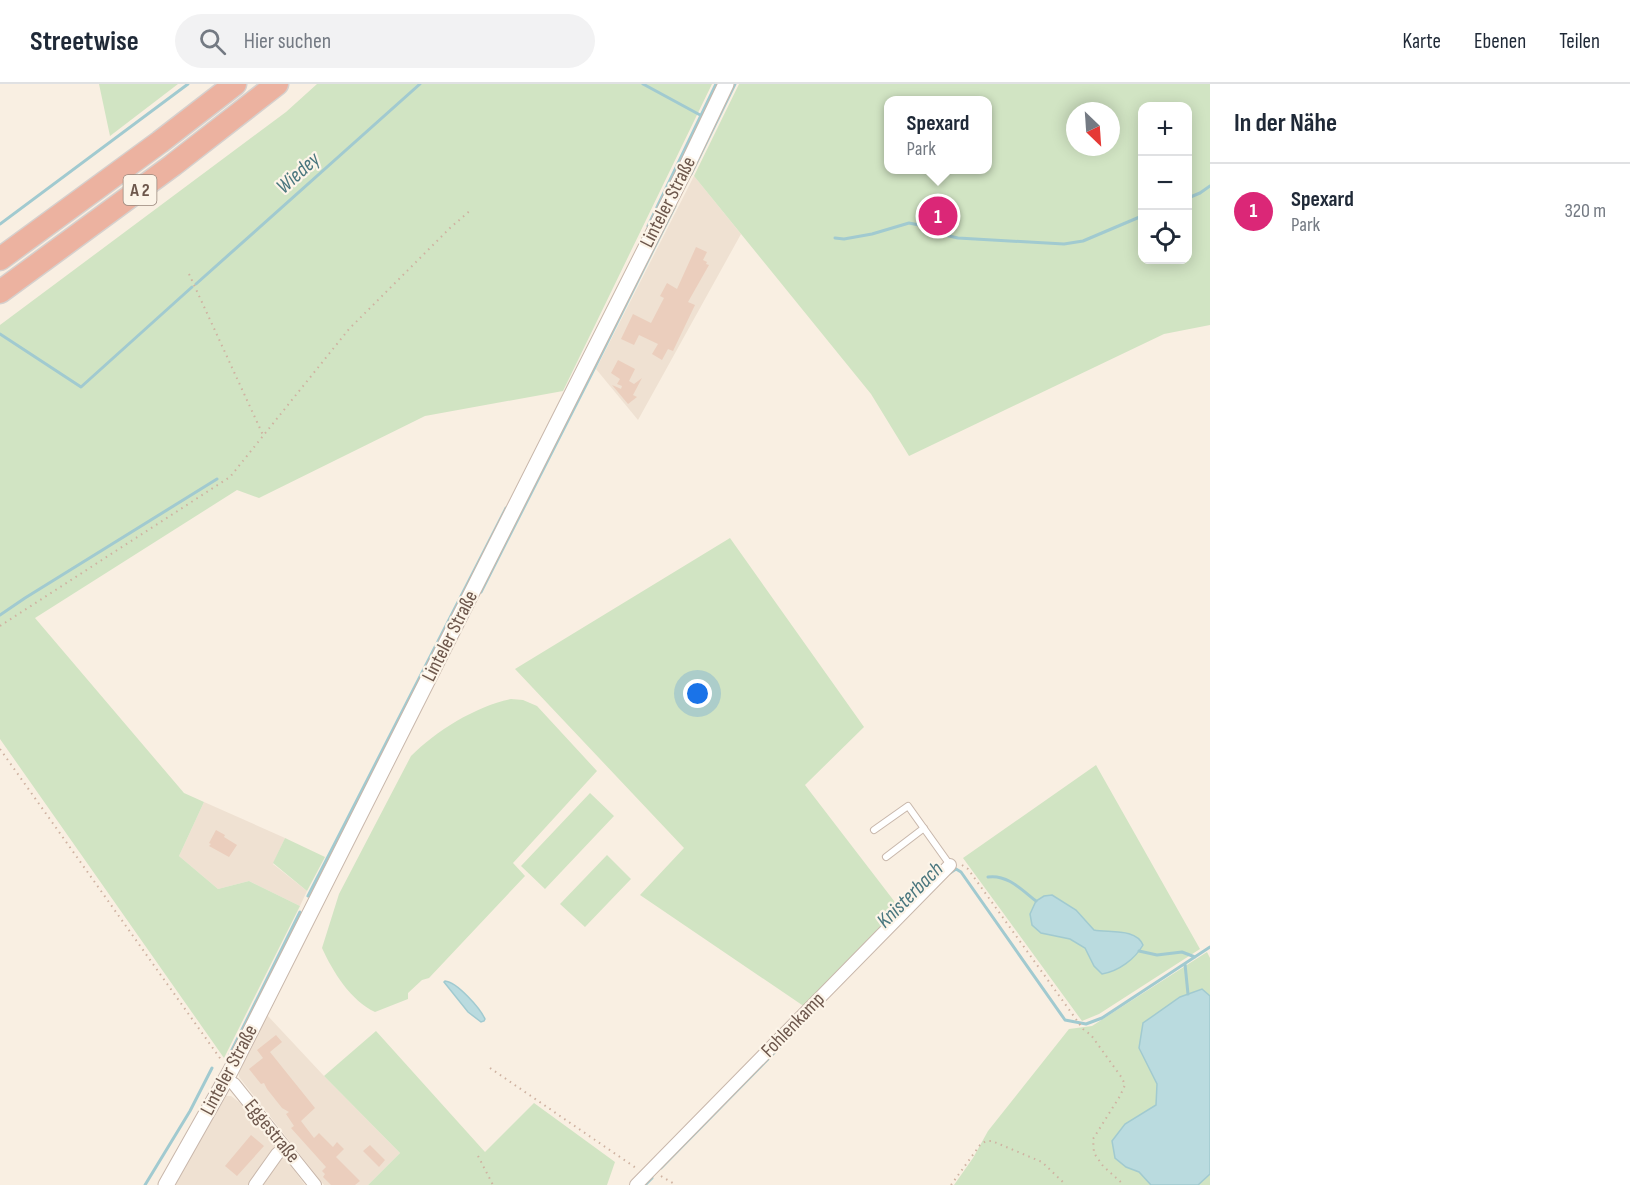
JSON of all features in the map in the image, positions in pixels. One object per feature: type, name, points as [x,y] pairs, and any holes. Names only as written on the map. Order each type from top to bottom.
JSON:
[{"type":"highway","name":"A 2","points":[[0,260],[235,84]]},
{"type":"highway","name":"A 2","points":[[0,292],[174,165],[277,84]]},
{"type":"street","name":"Linteler Straße","points":[[166,1185],[229,1072],[663,215],[726,84]]},
{"type":"street","name":"Fohlenkamp","points":[[636,1185],[950,865]]},
{"type":"street","name":"Eggestraße","points":[[229,1072],[234,1084],[315,1185]]},
{"type":"street","points":[[255,1185],[277,1154],[285,1147]]},
{"type":"lane","points":[[874,830],[908,806],[950,865]]},
{"type":"lane","points":[[886,857],[924,828]]},
{"type":"path","points":[[0,626],[230,477],[349,329],[450,228],[472,210]]},
{"type":"path","points":[[189,274],[263,435]]},
{"type":"path","points":[[0,749],[229,1072]]},
{"type":"path","points":[[950,865],[960,864],[968,869],[1083,1029],[1091,1035],[1125,1085],[1093,1138],[1094,1153],[1103,1166],[1124,1185]]},
{"type":"path","points":[[490,1068],[648,1172],[676,1185]]},
{"type":"path","points":[[951,1185],[980,1144],[986,1141],[992,1141],[1042,1162],[1066,1185]]},
{"type":"path","points":[[478,1156],[493,1185]]},
{"type":"shaded area","points":[[694,176],[741,234],[638,420],[596,369]]},
{"type":"shaded area","points":[[204,802],[285,838],[273,864],[307,891],[300,906],[249,881],[218,889],[179,856]]},
{"type":"shaded area","points":[[267,1015],[400,1153],[368,1185],[324,1185],[239,1077],[239,1071]]},
{"type":"shaded area","points":[[226,1096],[231,1096],[239,1102],[263,1128],[305,1185],[172,1185]]},
{"type":"green space","points":[[99,84],[178,84],[110,136]]},
{"type":"green space","points":[[317,84],[712,84],[563,391],[425,416],[259,498],[237,490],[35,618],[184,793],[204,802],[179,856],[218,889],[249,881],[300,906],[224,1058],[0,739],[0,325],[286,112]]},
{"type":"green space","points":[[739,84],[1210,84],[1210,325],[1164,334],[909,456],[871,394],[694,176]]},
{"type":"green space","points":[[730,538],[864,727],[805,785],[901,910],[805,1007],[640,895],[684,848],[515,669]]},
{"type":"green space","points":[[511,699],[523,700],[537,706],[597,771],[513,863],[525,876],[429,978],[422,980],[408,993],[408,999],[375,1012],[358,1001],[344,985],[322,948],[339,894],[411,756],[457,721],[484,707]]},
{"type":"green space","points":[[1096,765],[1200,949],[1099,1014],[1082,1021],[963,858]]},
{"type":"green space","points":[[590,793],[614,816],[545,889],[521,866]]},
{"type":"green space","points":[[285,838],[325,857],[307,891],[273,863]]},
{"type":"green space","points":[[607,855],[631,879],[585,927],[560,904]]},
{"type":"green space","points":[[1207,952],[1210,958],[1210,1185],[954,1185],[988,1131],[1069,1029],[1092,1026]]},
{"type":"green space","points":[[376,1031],[485,1152],[534,1103],[615,1162],[607,1185],[368,1185],[400,1153],[324,1076]]},
{"type":"water","points":[[1052,895],[1076,910],[1094,930],[1122,932],[1134,936],[1143,945],[1126,964],[1102,974],[1094,966],[1085,948],[1070,939],[1041,933],[1032,925],[1030,914],[1036,901],[1044,896]]},
{"type":"water","points":[[445,981],[450,982],[468,996],[482,1014],[484,1021],[481,1022],[468,1012]]},
{"type":"water","points":[[1202,989],[1210,996],[1210,1174],[1198,1185],[1151,1185],[1139,1172],[1126,1167],[1115,1158],[1112,1141],[1125,1124],[1156,1105],[1157,1084],[1139,1048],[1143,1023],[1180,997]]},
{"type":"building","points":[[696,247],[707,252],[703,260],[709,265],[688,302],[695,305],[673,351],[668,349],[662,360],[652,354],[658,344],[639,335],[634,345],[621,339],[633,314],[651,323],[664,298],[660,296],[667,283],[677,289]]},
{"type":"building","points":[[618,360],[635,369],[629,381],[634,384],[642,378],[633,395],[637,397],[628,404],[612,385],[621,389],[622,386],[617,384],[620,379],[611,373]]},
{"type":"building","points":[[216,830],[237,845],[229,857],[209,846]]},
{"type":"building","points":[[276,1035],[282,1042],[270,1052],[315,1108],[301,1121],[314,1138],[319,1133],[333,1147],[337,1142],[344,1149],[336,1157],[360,1181],[355,1185],[331,1185],[323,1177],[325,1174],[322,1171],[326,1167],[291,1128],[294,1126],[286,1114],[289,1112],[282,1108],[264,1083],[261,1084],[249,1069],[263,1058],[257,1050]]},
{"type":"building","points":[[251,1135],[264,1146],[237,1176],[225,1166]]},
{"type":"building","points":[[370,1145],[385,1160],[379,1167],[363,1151]]},
{"type":"waterway","points":[[0,224],[188,84]]},
{"type":"waterway","name":"Wiedey","points":[[196,284],[420,84]]},
{"type":"waterway","name":"Wiedey","points":[[643,84],[702,116]]},
{"type":"waterway","points":[[648,226],[716,84]]},
{"type":"waterway","points":[[691,174],[735,84]]},
{"type":"waterway","points":[[1192,196],[1210,186]]},
{"type":"waterway","points":[[481,592],[675,206]]},
{"type":"waterway","points":[[835,238],[844,239],[872,234],[909,223],[919,225],[931,232],[958,238],[1064,244],[1083,241],[1138,218]]},
{"type":"waterway","name":"Wiedey","points":[[0,334],[81,387],[192,287]]},
{"type":"waterway","points":[[0,615],[217,479]]},
{"type":"waterway","points":[[308,896],[506,508]]},
{"type":"waterway","name":"Knisterbach","points":[[950,873],[956,869],[961,872],[1065,1020],[1086,1024],[1102,1018],[1210,947]]},
{"type":"waterway","points":[[988,877],[1008,880],[1036,901]]},
{"type":"waterway","points":[[228,1058],[300,912]]},
{"type":"waterway","points":[[1139,951],[1157,955],[1182,952],[1195,957]]},
{"type":"waterway","points":[[1185,964],[1188,994]]},
{"type":"waterway","name":"Knisterbach","points":[[661,1168],[824,1002]]},
{"type":"waterway","points":[[145,1185],[190,1111],[212,1068]]},
{"type":"waterway","name":"Knisterbach","points":[[645,1185],[652,1178]]},
{"type":"place","name":"Spexard","points":[[938,216]]}]
